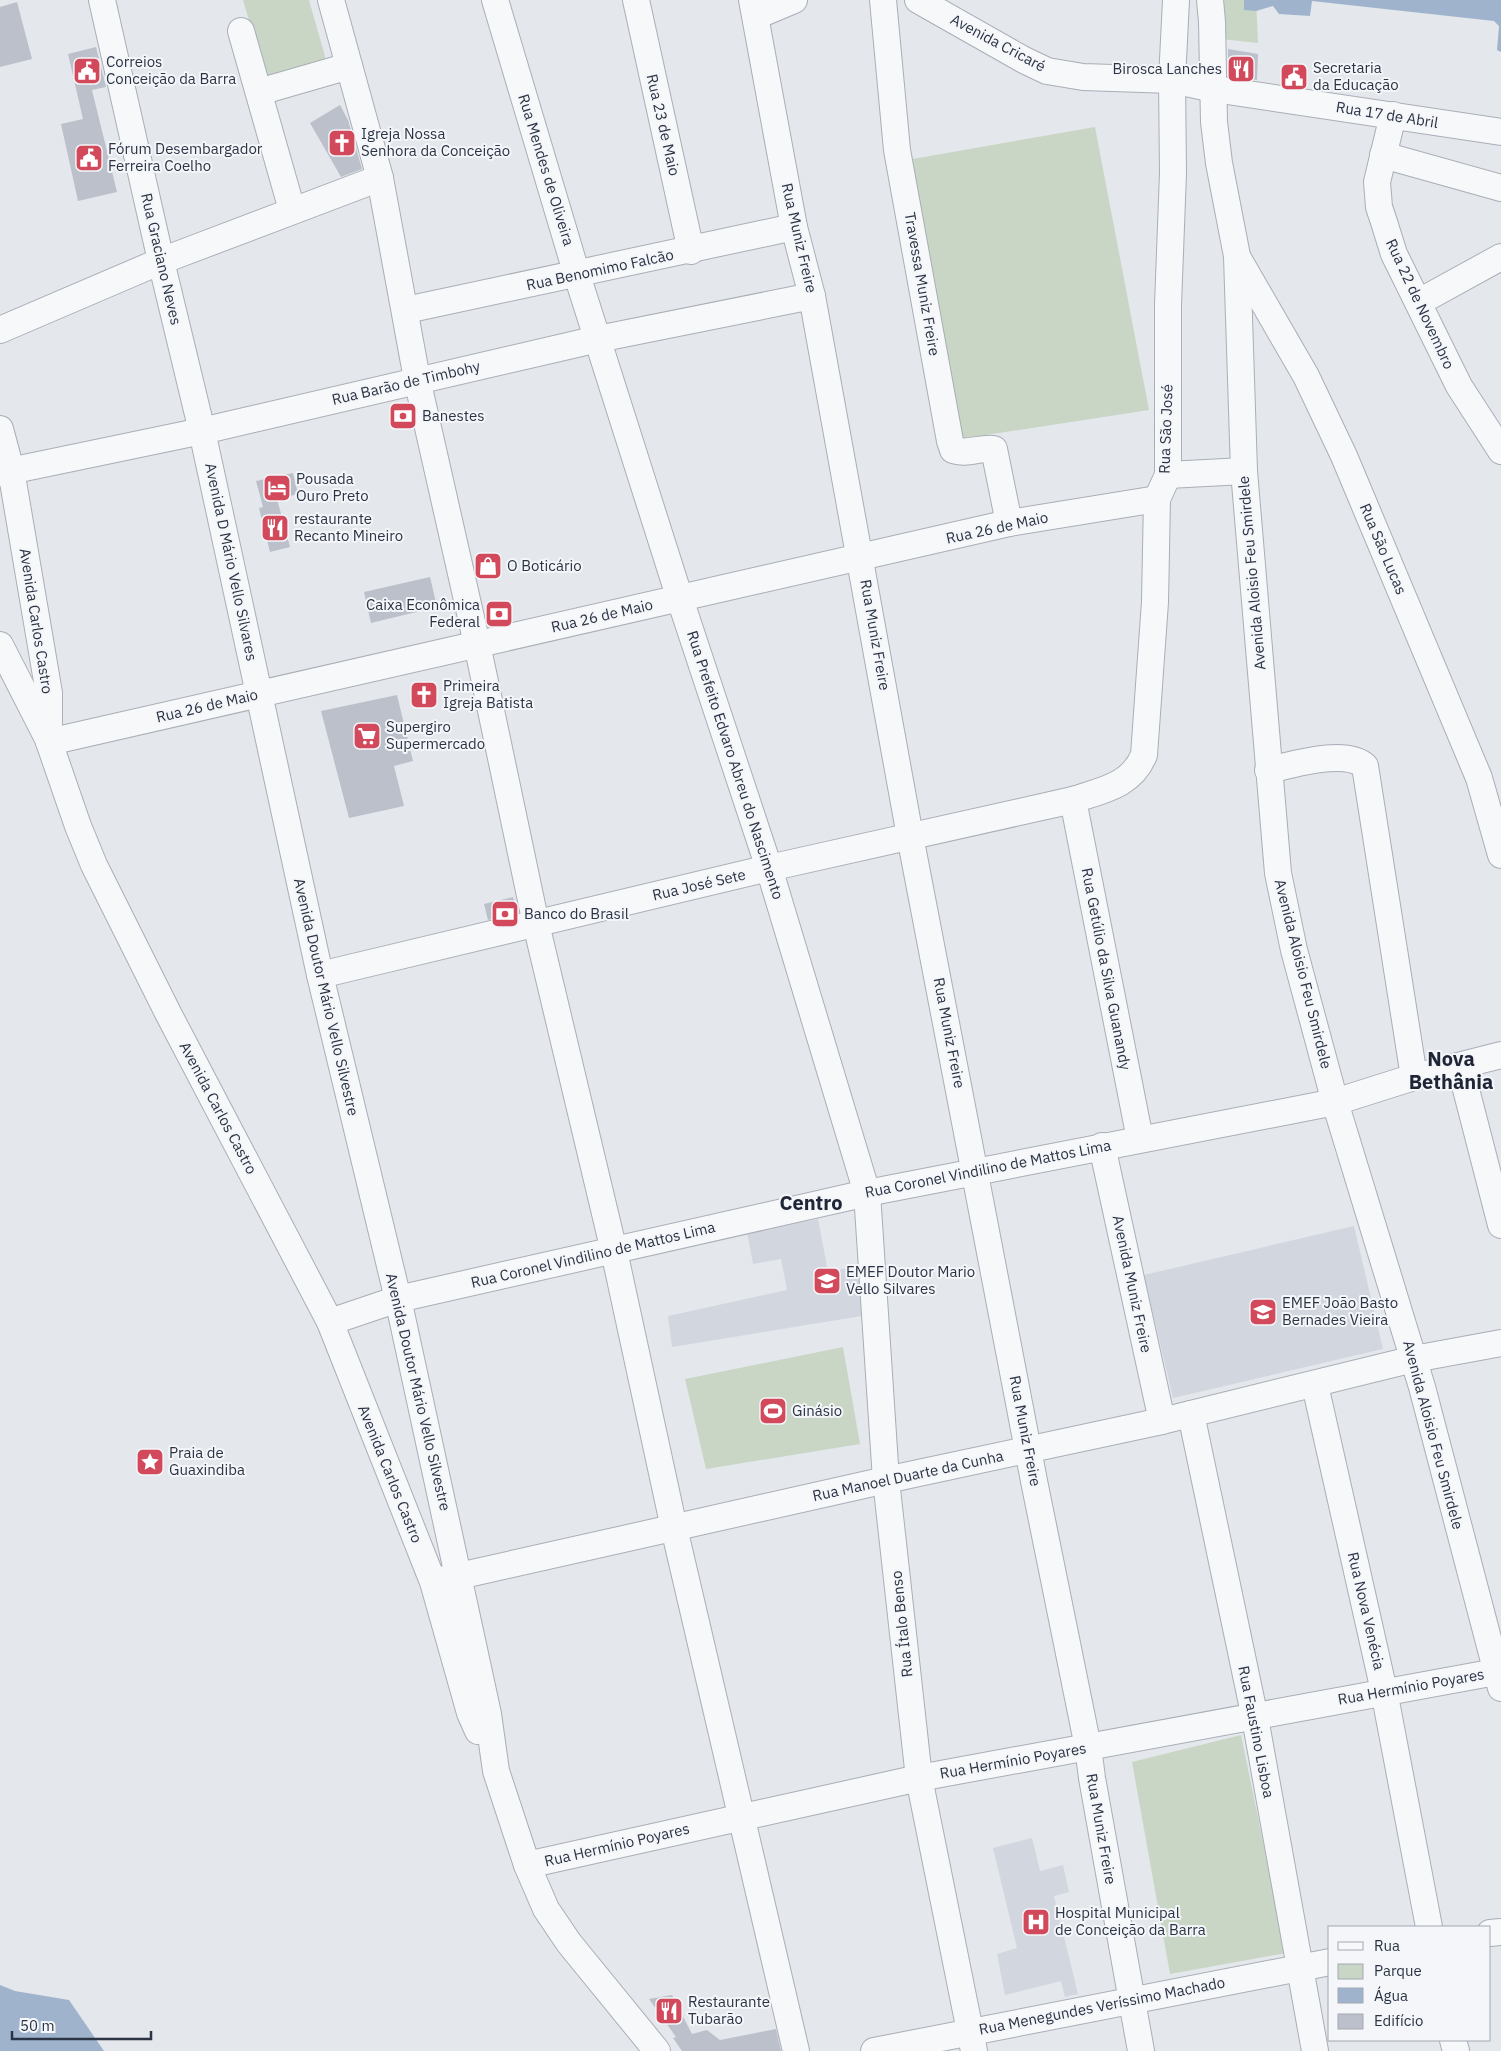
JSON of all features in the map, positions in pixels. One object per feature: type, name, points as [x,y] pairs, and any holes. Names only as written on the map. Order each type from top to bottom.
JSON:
[{"type":"street","name":"Rua Graciano Neves","points":[[102,0],[161,261],[202,430]]},
{"type":"street","points":[[331,0],[380,178],[406,310],[417,380],[478,644],[536,924],[614,1251],[674,1528],[796,2051]]},
{"type":"street","name":"Rua Mendes de Oliveira","points":[[495,0],[598,339]]},
{"type":"street","name":"Rua 23 de Maio","points":[[636,0],[691,251]]},
{"type":"street","points":[[754,8],[794,0]]},
{"type":"street","name":"Travessa Muniz Freire","points":[[883,0],[897,150],[950,441],[953,450],[962,453],[987,448],[994,449],[998,457],[1009,523]]},
{"type":"street","name":"Avenida Cricaré","points":[[918,0],[1024,60],[1048,71],[1082,77],[1172,80],[1214,89]]},
{"type":"street","name":"Rua São José","points":[[1108,789],[1130,776],[1138,768],[1144,754],[1155,602],[1157,499],[1168,475],[1168,305],[1173,173],[1172,80],[1176,0]]},
{"type":"street","name":"Avenida Aloisio Feu Smirdele","points":[[1210,0],[1214,122],[1219,163],[1237,256],[1244,471],[1278,873],[1294,950],[1335,1102],[1414,1359],[1500,1677]]},
{"type":"street","name":"Rua Muniz Freire","points":[[754,8],[794,227],[812,296],[862,558],[910,836],[976,1171],[1028,1450],[1088,1747],[1141,2051]]},
{"type":"street","points":[[242,31],[292,210]]},
{"type":"street","points":[[259,92],[349,66]]},
{"type":"street","name":"Rua 17 de Abril","points":[[1214,89],[1501,132]]},
{"type":"street","name":"Rua 22 de Novembro","points":[[1392,116],[1377,182],[1379,207],[1394,254],[1459,386],[1501,451]]},
{"type":"street","points":[[1383,155],[1501,188]]},
{"type":"street","points":[[0,330],[161,261],[380,178]]},
{"type":"street","name":"Rua Benomimo Falcão","points":[[406,310],[691,251],[794,227]]},
{"type":"street","name":"Rua São Lucas","points":[[1237,256],[1306,376],[1344,456],[1479,778],[1501,855]]},
{"type":"street","points":[[1419,302],[1501,257]]},
{"type":"street","name":"Rua Barão de Timbohy","points":[[6,472],[202,430],[598,339],[812,296]]},
{"type":"street","name":"Rua Prefeito Edvaro Abreu do Nascimento","points":[[598,339],[680,599],[769,868],[867,1193]]},
{"type":"street","name":"Avenida Carlos Castro","points":[[0,429],[6,472],[49,693],[49,742],[78,826],[94,865],[169,1015],[330,1322],[433,1582],[470,1713],[496,1771]]},
{"type":"street","name":"Avenida D Mário Vello Silvares","points":[[202,430],[260,694]]},
{"type":"street","points":[[1168,475],[1244,471]]},
{"type":"street","name":"Rua 26 de Maio","points":[[49,742],[1009,523],[1157,499]]},
{"type":"street","points":[[0,644],[49,742]]},
{"type":"street","name":"Avenida Doutor Mário Vello Silvestre","points":[[260,694],[320,975],[398,1299],[488,1714],[496,1771],[527,1866],[546,1909],[569,1943],[657,2051]]},
{"type":"street","points":[[1268,770],[1344,757],[1358,759],[1365,766],[1414,1077]]},
{"type":"street","name":"Rua José Sete","points":[[320,975],[769,868],[1073,800],[1108,789]]},
{"type":"street","name":"Rua Getúlio da Silva Guanandy","points":[[1073,800],[1140,1139]]},
{"type":"street","name":"Rua Coronel Vindilino de Mattos Lima","points":[[330,1322],[398,1299],[867,1193],[1335,1102],[1414,1077],[1501,1055]]},
{"type":"street","points":[[1460,1066],[1501,1225]]},
{"type":"street","name":"Avenida Muniz Freire","points":[[1102,1146],[1162,1421]]},
{"type":"street","name":"Rua Ítalo Benso","points":[[867,1193],[886,1480],[919,1778],[973,2042]]},
{"type":"street","name":"Rua Manoel Duarte da Cunha","points":[[433,1582],[886,1480],[1162,1421],[1315,1385],[1414,1359],[1501,1343]]},
{"type":"street","name":"Rua Nova Venécia","points":[[1315,1385],[1384,1691],[1428,1926]]},
{"type":"street","name":"Rua Faustino Lisboa","points":[[1191,1414],[1255,1718],[1316,2051]]},
{"type":"street","name":"Rua Hermínio Poyares","points":[[527,1866],[741,1816],[919,1778],[1255,1718],[1384,1691],[1500,1677]]},
{"type":"street","name":"Rua Menegundes Veríssimo Machado","points":[[874,2051],[973,2042],[1131,2000],[1328,1962]]},
{"type":"shaded area","name":"EMEF Doutor Mario Vello Silvares","points":[[818,1219],[828,1272],[865,1265],[874,1314],[672,1347],[668,1316],[787,1290],[781,1259],[753,1264],[747,1232]]},
{"type":"shaded area","name":"EMEF João Basto Bernades Vieira","points":[[1354,1226],[1383,1349],[1173,1398],[1144,1275]]},
{"type":"shaded area","name":"Hospital Municipal de Conceição da Barra","points":[[1032,1838],[1040,1871],[1063,1865],[1069,1892],[1054,1896],[1078,1994],[1065,1997],[1061,1981],[1005,1995],[997,1954],[1017,1948],[993,1848]]},
{"type":"green space","points":[[243,0],[309,0],[326,60],[266,78]]},
{"type":"green space","points":[[1220,0],[1256,0],[1258,43],[1221,39]]},
{"type":"green space","points":[[1095,127],[1149,410],[960,439],[907,160]]},
{"type":"green space","name":"Ginásio","points":[[843,1347],[860,1444],[706,1469],[685,1379]]},
{"type":"green space","points":[[1241,1735],[1286,1953],[1170,1974],[1132,1762]]},
{"type":"water","points":[[1244,0],[1501,0],[1501,52],[1497,50],[1499,26],[1494,21],[1312,1],[1310,16],[1279,14],[1273,6],[1256,11],[1244,10]]},
{"type":"water","points":[[0,1985],[15,1991],[69,2000],[104,2051],[0,2051]]},
{"type":"building","points":[[17,2],[32,59],[0,67],[0,7]]},
{"type":"building","name":"Fórum Desembargador Ferreira Coelho","points":[[96,47],[106,87],[92,90],[117,192],[78,201],[61,124],[83,119],[68,54]]},
{"type":"building","name":"Birosca Lanches","points":[[1228,49],[1258,54],[1257,80],[1228,76]]},
{"type":"building","name":"Igreja Nossa Senhora da Conceição","points":[[340,105],[348,120],[362,169],[341,177],[310,123]]},
{"type":"building","points":[[293,473],[298,494],[277,499],[290,547],[270,552],[259,508],[263,507],[256,481]]},
{"type":"building","points":[[430,577],[437,607],[371,623],[364,592]]},
{"type":"building","name":"Supergiro Supermercado","points":[[397,695],[413,761],[394,766],[404,806],[349,818],[321,711]]},
{"type":"building","points":[[513,897],[517,913],[488,920],[484,904]]},
{"type":"building","points":[[672,1995],[692,2034],[707,2030],[720,2040],[776,2029],[781,2051],[682,2051],[673,2038],[676,2037],[649,1999]]},
{"type":"place","name":"Birosca Lanches","points":[[1241,69]]},
{"type":"place","name":"Correios Conceição da Barra","points":[[87,71]]},
{"type":"place","name":"Secretaria da Educação","points":[[1294,77]]},
{"type":"place","name":"Igreja Nossa Senhora da Conceição","points":[[342,143]]},
{"type":"place","name":"Fórum Desembargador Ferreira Coelho","points":[[89,158]]},
{"type":"place","name":"Banestes","points":[[403,416]]},
{"type":"place","name":"Pousada Ouro Preto","points":[[277,488]]},
{"type":"place","name":"restaurante Recanto Mineiro","points":[[275,528]]},
{"type":"place","name":"O Boticário","points":[[488,566]]},
{"type":"place","name":"Caixa Econômica Federal","points":[[499,614]]},
{"type":"place","name":"Primeira Igreja Batista","points":[[424,695]]},
{"type":"place","name":"Supergiro Supermercado","points":[[367,736]]},
{"type":"place","name":"Banco do Brasil","points":[[505,914]]},
{"type":"place","name":"EMEF Doutor Mario Vello Silvares","points":[[827,1281]]},
{"type":"place","name":"EMEF João Basto Bernades Vieira","points":[[1263,1312]]},
{"type":"place","name":"Ginásio","points":[[773,1411]]},
{"type":"place","name":"Praia de Guaxindiba","points":[[150,1462]]},
{"type":"place","name":"Hospital Municipal de Conceição da Barra","points":[[1036,1922]]},
{"type":"place","name":"Restaurante Tubarão","points":[[669,2011]]},
{"type":"district","name":"Nova Bethânia","points":[[1451,1070]]},
{"type":"district","name":"Centro","points":[[811,1203]]}]
